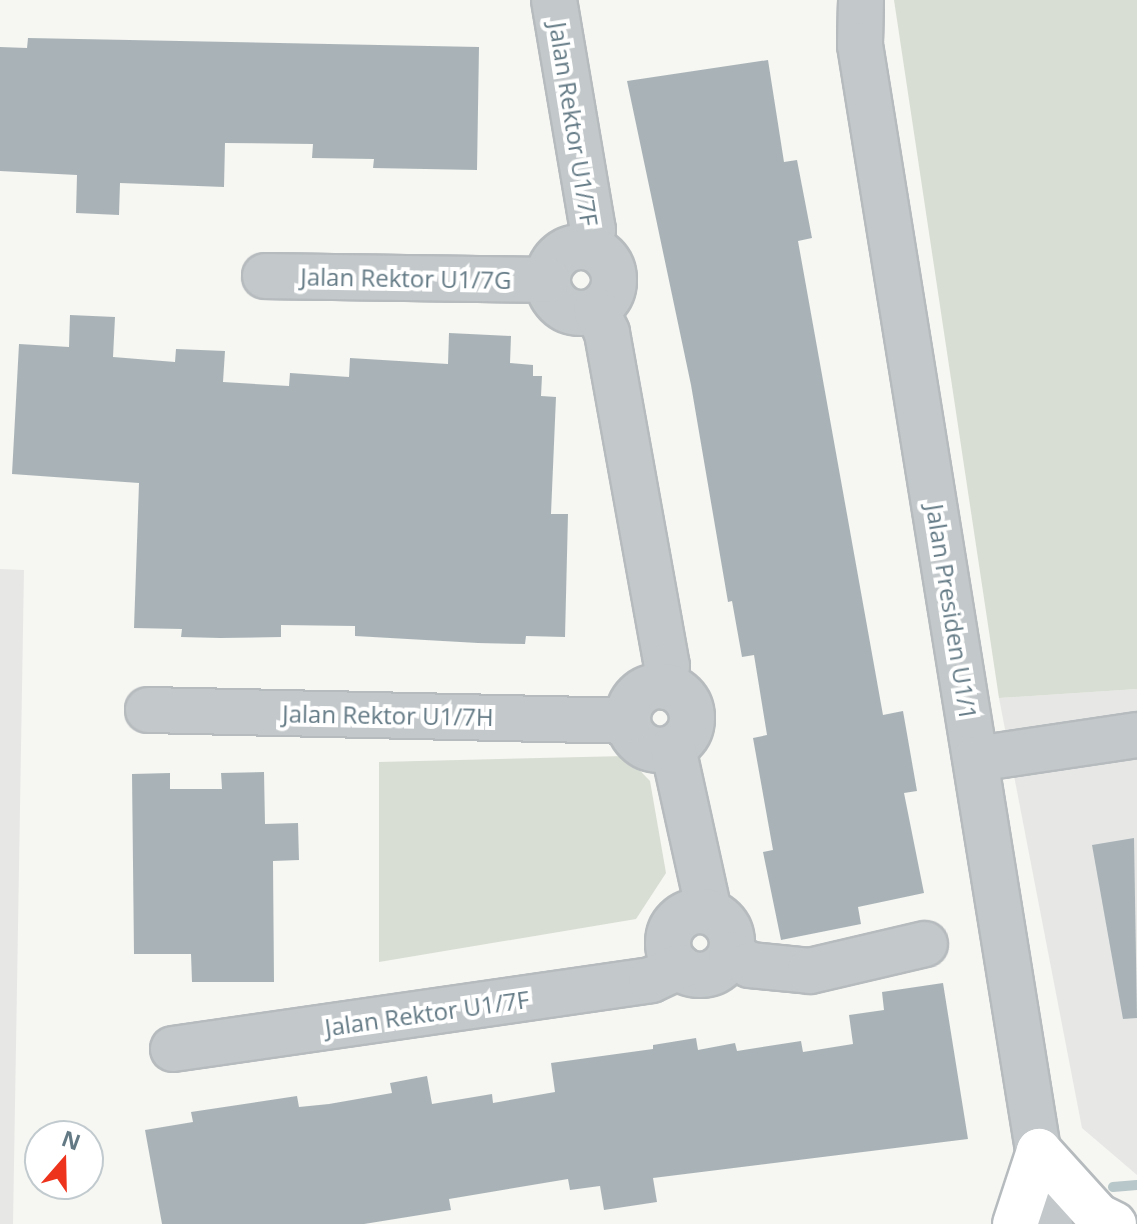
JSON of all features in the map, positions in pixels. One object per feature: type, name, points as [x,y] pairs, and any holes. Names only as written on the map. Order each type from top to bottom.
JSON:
[{"type":"main road","points":[[1015,1224],[1039,1151],[1098,1216],[1114,1224]]},
{"type":"street","name":"Jalan Rektor U1/7F","points":[[554,0],[593,230],[589,248]]},
{"type":"street","name":"Jalan Presiden U1/1","points":[[861,0],[860,45],[1050,1224]]},
{"type":"street","points":[[589,248],[606,258],[614,277],[611,297],[596,310],[563,308],[547,280],[560,254],[589,248]]},
{"type":"street","name":"Jalan Rektor U1/7G","points":[[265,276],[547,280]]},
{"type":"street","points":[[596,310],[607,333],[667,666],[664,687]]},
{"type":"street","points":[[664,687],[683,696],[692,714],[688,734],[673,748],[643,746],[628,721],[638,695],[664,687]]},
{"type":"street","name":"Jalan Rektor U1/7H","points":[[148,710],[628,721]]},
{"type":"street","points":[[976,759],[1137,735]]},
{"type":"street","points":[[673,748],[709,912]]},
{"type":"street","points":[[709,912],[726,924],[731,954],[708,974],[679,967],[668,949],[672,927],[687,913],[709,912]]},
{"type":"street","points":[[731,954],[750,965],[810,971],[925,944]]},
{"type":"street","name":"Jalan Rektor U1/7F","points":[[173,1049],[651,980],[679,967]]},
{"type":"shaded area","points":[[894,0],[1137,0],[1137,689],[999,698]]},
{"type":"shaded area","points":[[0,569],[24,570],[13,1224],[0,1224]]},
{"type":"shaded area","points":[[1137,689],[1137,1175],[1082,1128],[999,698]]},
{"type":"shaded area","points":[[626,756],[650,781],[666,873],[636,919],[379,962],[379,762]]},
{"type":"building","points":[[28,38],[479,47],[477,170],[373,168],[374,159],[312,158],[313,144],[225,143],[224,187],[120,183],[119,215],[76,213],[77,175],[0,171],[0,47],[27,48]]},
{"type":"building","points":[[768,60],[784,162],[797,160],[812,238],[798,241],[883,715],[903,711],[917,791],[904,793],[924,893],[858,907],[861,924],[781,940],[763,852],[773,850],[753,738],[767,735],[754,655],[742,657],[732,601],[728,602],[691,385],[627,81]]},
{"type":"building","points":[[70,315],[115,317],[113,357],[175,362],[176,349],[225,351],[223,382],[289,386],[290,373],[349,377],[350,358],[448,364],[449,333],[511,336],[510,363],[533,365],[533,376],[542,376],[541,396],[556,397],[551,514],[568,514],[565,637],[526,636],[525,644],[478,643],[355,636],[355,626],[281,625],[281,637],[220,638],[181,637],[182,629],[134,628],[139,483],[12,474],[19,344],[69,347]]},
{"type":"building","points":[[264,772],[265,824],[298,823],[299,860],[273,861],[274,982],[192,982],[191,954],[134,954],[132,774],[170,773],[170,789],[222,789],[221,773]]},
{"type":"building","points":[[1134,838],[1137,1018],[1123,1019],[1092,845]]},
{"type":"building","points":[[943,983],[968,1139],[653,1178],[657,1202],[604,1210],[600,1186],[570,1190],[568,1179],[449,1199],[451,1210],[364,1224],[162,1224],[145,1130],[193,1122],[191,1112],[297,1096],[299,1107],[329,1104],[392,1093],[390,1083],[427,1076],[432,1104],[492,1094],[493,1103],[555,1092],[551,1063],[653,1049],[653,1045],[696,1038],[698,1050],[735,1043],[737,1051],[801,1041],[803,1052],[853,1044],[849,1015],[884,1010],[882,992]]},
{"type":"waterway","points":[[1113,1187],[1137,1185]]}]
